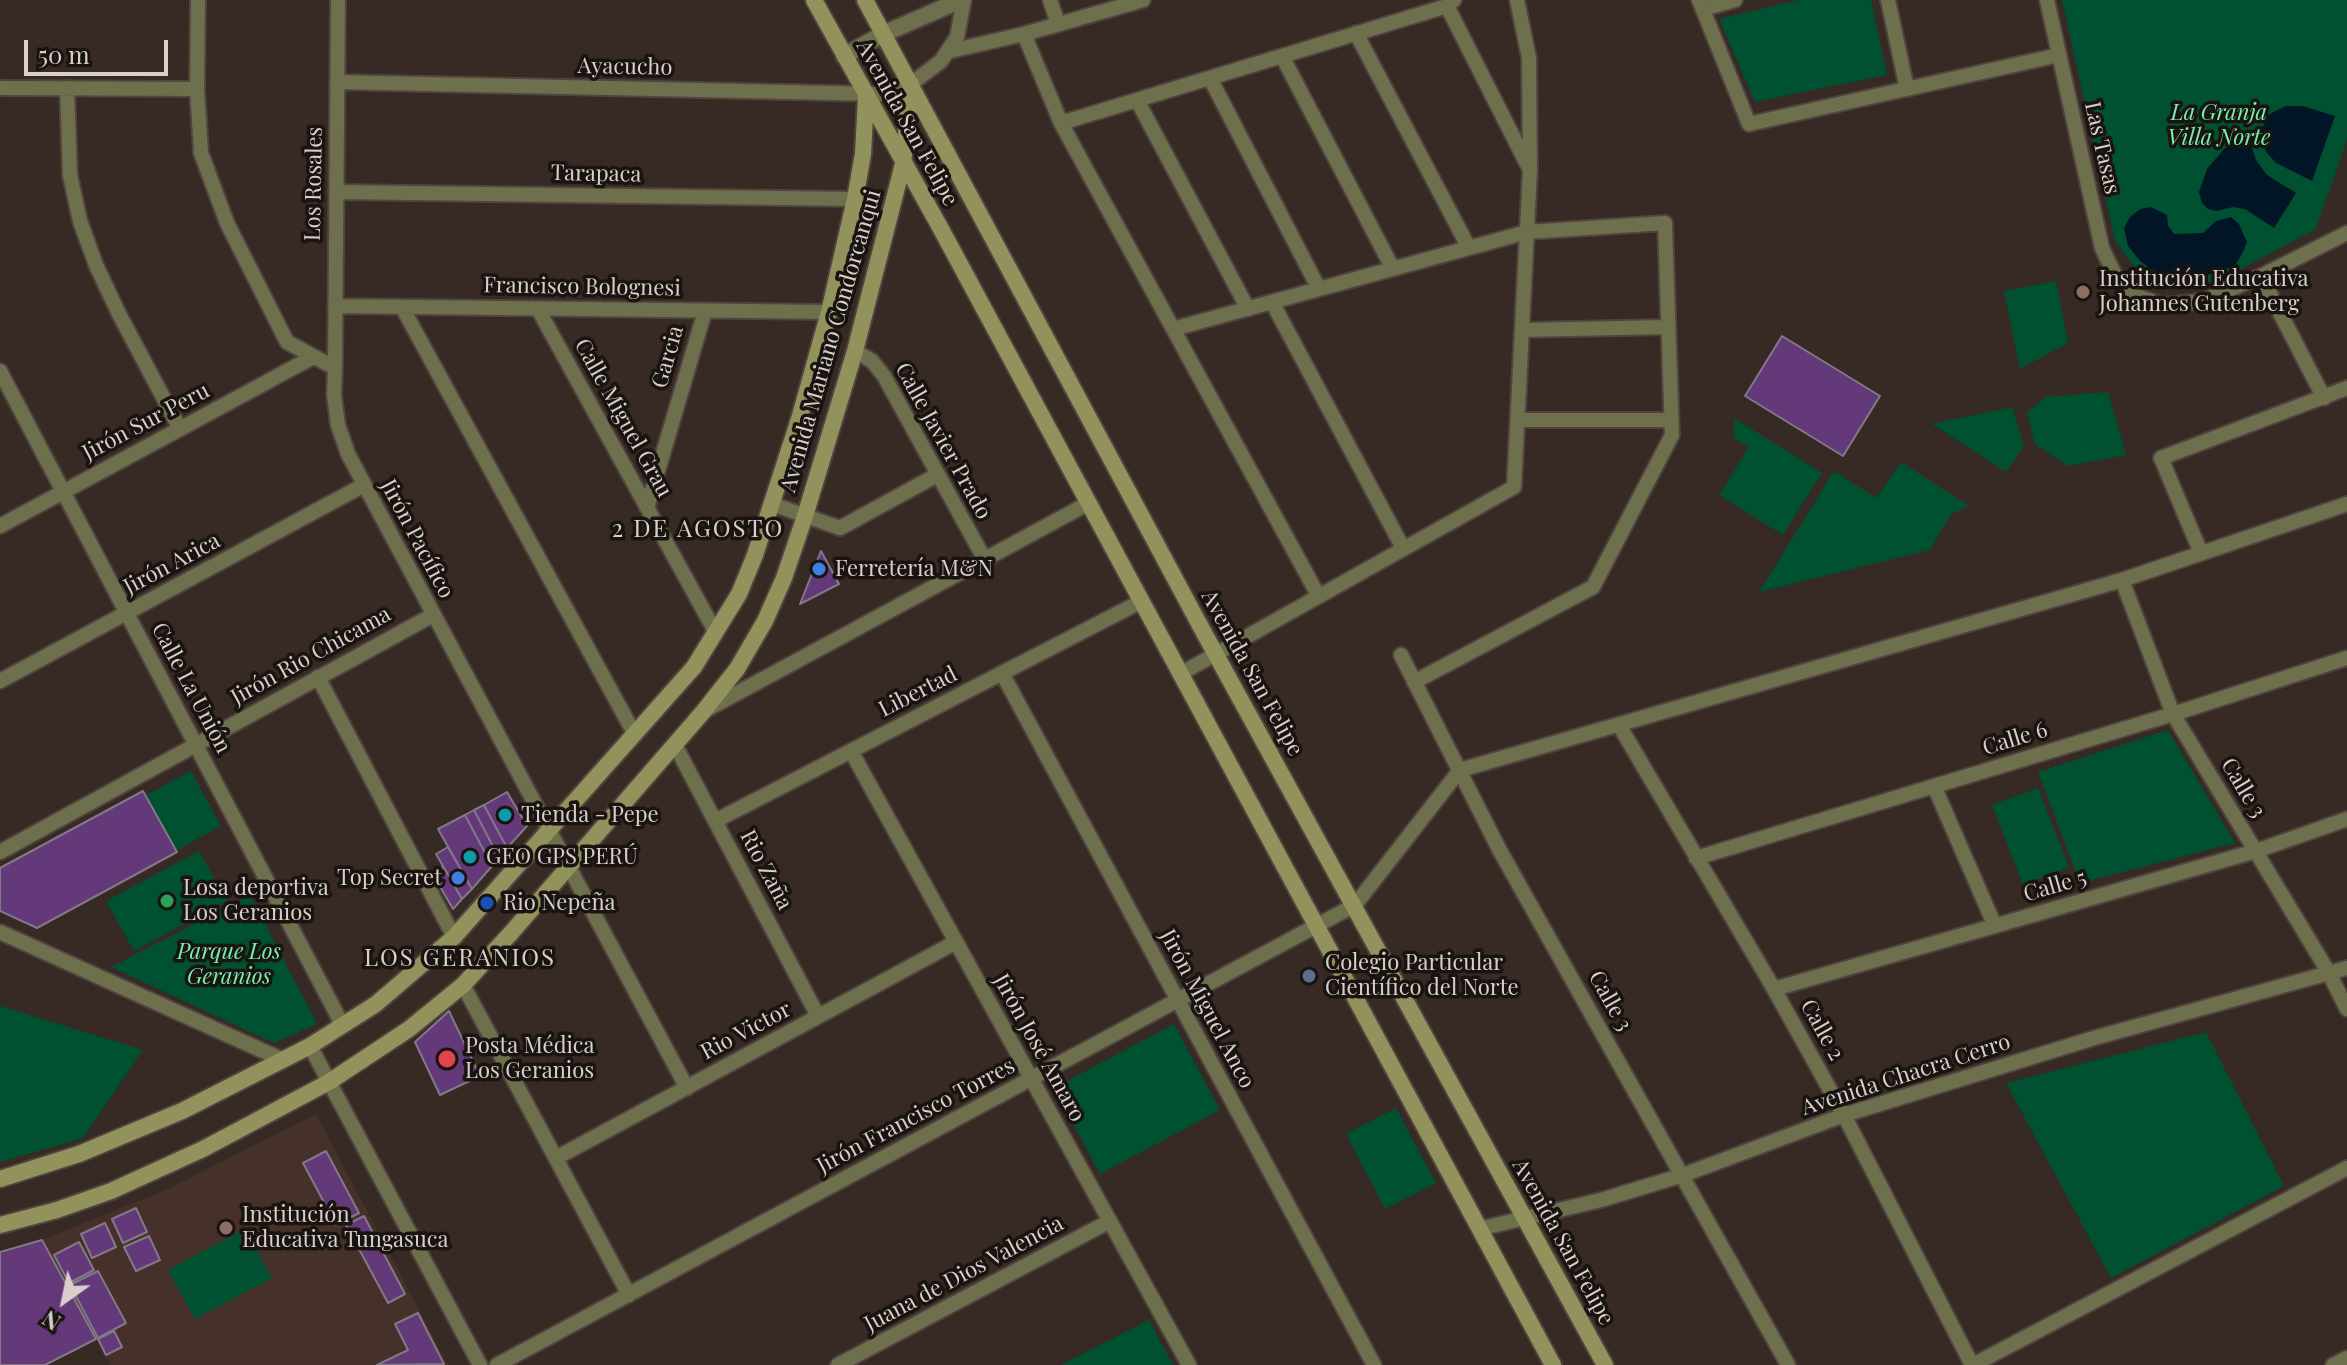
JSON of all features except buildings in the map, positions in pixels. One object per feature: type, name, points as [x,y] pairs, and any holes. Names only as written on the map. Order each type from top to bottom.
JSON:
[{"type":"main road","name":"Avenida San Felipe","points":[[814,0],[1553,1365]]},
{"type":"main road","name":"Avenida San Felipe","points":[[865,0],[1216,654],[1605,1365]]},
{"type":"main road","name":"Avenida Mariano Condorcanqui","points":[[0,1225],[111,1191],[203,1149],[329,1082],[409,1029],[463,985],[703,712],[737,669],[765,621],[784,578],[805,516],[855,351],[903,164],[911,84]]},
{"type":"main road","name":"Avenida Mariano Condorcanqui","points":[[0,1179],[79,1154],[182,1111],[310,1046],[386,996],[454,937],[694,667],[739,594],[772,504],[829,312],[855,199],[863,154],[866,95]]},
{"type":"street","points":[[198,0],[197,89],[201,153],[217,200],[287,342],[335,368]]},
{"type":"street","name":"Los Rosales","points":[[335,368],[338,0]]},
{"type":"street","points":[[844,56],[883,34],[963,0]]},
{"type":"street","points":[[911,84],[950,51],[957,37],[963,0]]},
{"type":"street","points":[[1050,0],[1058,24]]},
{"type":"street","points":[[1180,674],[1514,487],[1530,170],[1529,58],[1517,0]]},
{"type":"street","points":[[1735,0],[1701,4],[1749,124],[2059,55]]},
{"type":"street","points":[[1888,0],[1907,89]]},
{"type":"street","name":"Las Tasas","points":[[2047,0],[2102,248],[2115,275],[2136,296],[2163,305],[2203,301],[2261,276]]},
{"type":"street","points":[[950,51],[1024,34],[1136,1]]},
{"type":"street","points":[[1061,123],[1451,3],[1530,170]]},
{"type":"street","points":[[1356,33],[1469,248]]},
{"type":"street","points":[[1024,34],[1061,123],[1318,595]]},
{"type":"street","points":[[1282,56],[1393,269]]},
{"type":"street","points":[[1210,78],[1319,289]]},
{"type":"street","name":"Ayacucho","points":[[337,82],[866,95],[911,84]]},
{"type":"street","points":[[0,88],[197,89]]},
{"type":"street","points":[[67,88],[70,175],[80,221],[119,314],[180,429]]},
{"type":"street","points":[[1137,100],[1248,309]]},
{"type":"street","name":"Tarapaca","points":[[336,192],[855,199]]},
{"type":"street","points":[[1173,329],[1527,232],[1665,223],[1672,435],[1593,587],[1414,682]]},
{"type":"street","points":[[2324,398],[2261,276],[2347,233]]},
{"type":"street","points":[[1272,302],[1403,548]]},
{"type":"street","name":"Francisco Bolognesi","points":[[335,306],[829,312]]},
{"type":"street","points":[[402,307],[635,735]]},
{"type":"street","name":"Calle Miguel Grau","points":[[538,309],[716,633]]},
{"type":"street","name":"Garcia","points":[[647,508],[705,311]]},
{"type":"street","points":[[1522,330],[1668,327]]},
{"type":"street","name":"Calle Javier Prado","points":[[855,351],[872,361],[884,376],[985,560]]},
{"type":"street","name":"Jirón Sur Peru","points":[[0,526],[313,357]]},
{"type":"street","name":"Jirón Pacífico","points":[[335,368],[334,395],[338,425],[364,485],[687,1088]]},
{"type":"street","name":"Calle La Unión","points":[[0,371],[343,1026]]},
{"type":"street","points":[[2201,553],[2161,458],[2347,388]]},
{"type":"street","points":[[1518,420],[1671,420]]},
{"type":"street","points":[[772,504],[840,528],[937,475]]},
{"type":"street","name":"Jirón Arica","points":[[0,681],[364,485]]},
{"type":"street","points":[[703,712],[1087,504]]},
{"type":"street","points":[[1355,905],[1460,770],[2122,580],[2347,504]]},
{"type":"street","name":"Calle 3","points":[[2122,580],[2173,714],[2329,973],[2347,1009]]},
{"type":"street","name":"Libertad","points":[[715,821],[1140,602]]},
{"type":"street","name":"Jirón Rio Chicama","points":[[0,852],[433,615]]},
{"type":"street","name":"Calle 3","points":[[1401,655],[1499,849],[1788,1365]]},
{"type":"street","name":"Calle 6","points":[[1696,858],[2173,714],[2347,658]]},
{"type":"street","name":"Jirón Miguel Anco","points":[[1002,673],[1374,1365]]},
{"type":"street","points":[[318,677],[454,937]]},
{"type":"street","name":"Calle 2","points":[[1619,725],[1844,1115],[1972,1365]]},
{"type":"street","name":"Rio Zaña","points":[[675,745],[818,1016]]},
{"type":"street","name":"Jirón José Amaro","points":[[851,751],[1189,1365]]},
{"type":"street","points":[[1934,786],[1995,926]]},
{"type":"street","name":"Calle 5","points":[[1774,989],[2256,851],[2347,819]]},
{"type":"street","name":"Jirón Francisco Torres","points":[[497,1365],[1355,905]]},
{"type":"street","points":[[0,932],[283,1060]]},
{"type":"street","name":"Rio Victor","points":[[556,1158],[956,942]]},
{"type":"street","name":"Avenida Chacra Cerro","points":[[1479,1229],[1601,1200],[1683,1175],[1844,1115],[2094,1038],[2347,968]]},
{"type":"street","points":[[463,985],[629,1295]]},
{"type":"street","points":[[310,1046],[480,1365]]},
{"type":"street","points":[[1972,1365],[2347,1168]]},
{"type":"street","name":"Juana de Dios Valencia","points":[[844,1364],[1110,1221]]},
{"type":"street","points":[[2333,1365],[2347,1358]]},
{"type":"shaded area","name":"Institución Educativa Tungasuca","points":[[316,1114],[448,1365],[110,1365],[42,1240],[168,1189]]},
{"type":"green space","points":[[1799,0],[1871,0],[1887,75],[1755,102],[1719,19]]},
{"type":"green space","name":"La Granja Villa Norte","points":[[2062,0],[2347,0],[2347,139],[2316,229],[2230,275],[2207,283],[2182,284],[2156,280],[2133,266],[2115,241]]},
{"type":"green space","points":[[2056,281],[2068,343],[2020,369],[2004,291]]},
{"type":"green space","points":[[2108,392],[2126,455],[2068,466],[2035,444],[2027,412],[2046,397]]},
{"type":"green space","points":[[2012,407],[2024,446],[2006,472],[1932,424]]},
{"type":"green space","points":[[1734,418],[1822,473],[1783,535],[1719,495],[1749,447],[1734,438]]},
{"type":"green space","points":[[1901,462],[1969,506],[1951,514],[1930,550],[1759,592],[1834,471],[1876,498]]},
{"type":"green space","points":[[2168,730],[2235,843],[2080,883],[2038,772]]},
{"type":"green space","points":[[191,771],[221,826],[177,850],[146,795]]},
{"type":"green space","points":[[2038,788],[2069,867],[2023,885],[1992,805]]},
{"type":"green space","name":"Losa deportiva Los Geranios","points":[[199,851],[227,901],[134,951],[106,901]]},
{"type":"green space","name":"Parque Los Geranios","points":[[250,895],[317,1024],[274,1043],[111,967]]},
{"type":"green space","points":[[0,1006],[143,1050],[83,1138],[0,1162]]},
{"type":"green space","points":[[1174,1024],[1220,1110],[1100,1174],[1054,1088]]},
{"type":"green space","points":[[2206,1032],[2284,1186],[2111,1278],[2006,1083]]},
{"type":"green space","points":[[1396,1108],[1436,1183],[1385,1209],[1346,1134]]},
{"type":"green space","points":[[245,1229],[272,1278],[195,1319],[168,1270]]},
{"type":"green space","points":[[1149,1320],[1173,1365],[1061,1365]]},
{"type":"water","points":[[2286,106],[2303,106],[2335,116],[2312,181],[2276,163],[2266,152],[2263,126],[2271,113]]},
{"type":"water","points":[[2237,142],[2251,144],[2256,160],[2267,175],[2296,193],[2274,228],[2245,209],[2233,207],[2216,211],[2202,203],[2199,192],[2207,169],[2224,149]]},
{"type":"water","points":[[2151,207],[2167,215],[2168,226],[2174,234],[2203,233],[2216,221],[2231,217],[2239,224],[2247,242],[2243,252],[2236,264],[2201,276],[2166,275],[2151,269],[2128,246],[2124,229],[2129,218],[2140,209]]},
{"type":"place","name":"Institución Educativa Johannes Gutenberg","points":[[2083,292]]},
{"type":"place","name":"Ferretería M&N","points":[[819,569]]},
{"type":"place","name":"Tienda - Pepe","points":[[505,815]]},
{"type":"place","name":"GEO GPS PERÚ","points":[[470,857]]},
{"type":"place","name":"Top Secret","points":[[458,878]]},
{"type":"place","name":"Losa deportiva Los Geranios","points":[[167,901]]},
{"type":"place","name":"Rio Nepeña","points":[[487,903]]},
{"type":"place","name":"Colegio Particular Científico del Norte","points":[[1309,976]]},
{"type":"place","name":"Posta Médica Los Geranios","points":[[447,1059]]},
{"type":"place","name":"Institución Educativa Tungasuca","points":[[226,1228]]},
{"type":"district","name":"2 DE AGOSTO","points":[[698,530]]},
{"type":"district","name":"LOS GERANIOS","points":[[460,959]]}]
